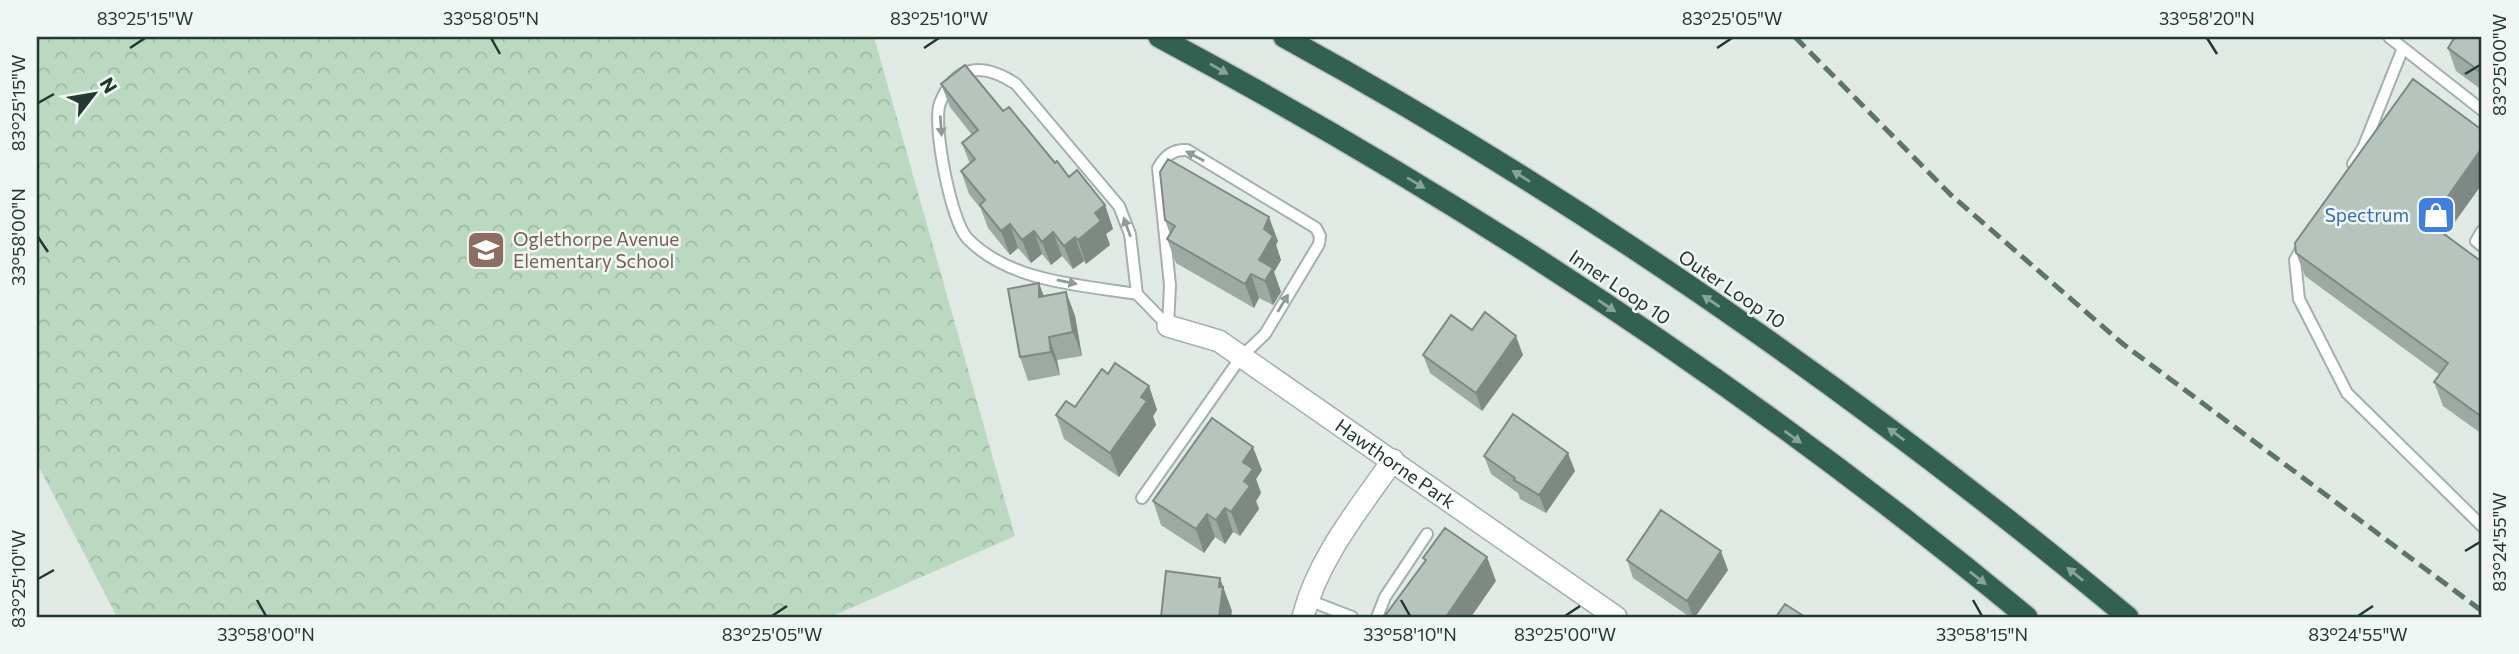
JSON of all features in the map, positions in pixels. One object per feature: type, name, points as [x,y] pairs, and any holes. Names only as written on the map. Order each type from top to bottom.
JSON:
[{"type":"highway","name":"Inner Loop 10","points":[[1159,37],[1480,221],[1594,297],[1702,370],[1830,463],[2027,617]]},
{"type":"highway","name":"Outer Loop 10","points":[[1284,37],[1426,117],[1539,187],[1760,335],[2011,522],[2128,617]]},
{"type":"street","name":"Hawthorne Park","points":[[1168,327],[1219,341],[1616,617]]},
{"type":"street","points":[[1306,608],[1340,536],[1393,460]]},
{"type":"lane","points":[[2389,37],[2482,110]]},
{"type":"lane","points":[[2349,170],[2363,148],[2403,48]]},
{"type":"lane","points":[[1138,294],[1013,270],[967,237],[949,200],[939,106],[955,78],[973,70],[996,71],[1016,84],[1025,94],[1119,206],[1130,234],[1138,294],[1168,327]]},
{"type":"lane","points":[[1142,498],[1241,357],[1265,334],[1319,244],[1320,236],[1316,228],[1187,150],[1178,149],[1163,159],[1158,168],[1170,285],[1168,327]]},
{"type":"lane","points":[[2482,231],[2476,241],[2482,246]]},
{"type":"lane","points":[[2308,238],[2295,260],[2299,299],[2347,393],[2482,526]]},
{"type":"lane","points":[[1377,617],[1385,597],[1427,534]]},
{"type":"lane","points":[[1306,608],[1352,617]]},
{"type":"green space","name":"Oglethorpe Avenue Elementary School","points":[[37,37],[874,37],[1015,536],[830,617],[117,617],[37,463]]},
{"type":"building","points":[[2455,37],[2482,37],[2482,73],[2448,48]]},
{"type":"building","points":[[965,65],[1003,111],[1009,107],[1069,177],[1077,170],[1105,205],[1095,213],[1101,221],[1078,240],[1075,237],[1064,246],[1053,232],[1042,242],[1034,231],[1022,240],[1010,224],[1001,231],[980,205],[985,200],[961,171],[975,159],[962,143],[978,130],[941,84]]},
{"type":"building","points":[[2413,79],[2482,130],[2482,148],[2429,223],[2482,262],[2482,417],[2434,382],[2448,363],[2296,253],[2295,243]]},
{"type":"building","points":[[1168,159],[1269,217],[1264,229],[1273,236],[1259,260],[1273,268],[1265,281],[1251,274],[1245,284],[1167,239],[1175,226],[1165,220],[1160,172]]},
{"type":"building","points":[[1039,283],[1039,297],[1066,292],[1073,332],[1049,337],[1051,352],[1020,357],[1008,289]]},
{"type":"building","points":[[1485,312],[1516,336],[1476,393],[1423,355],[1451,315],[1472,330]]},
{"type":"building","points":[[1115,363],[1149,386],[1141,397],[1147,401],[1110,453],[1056,415],[1066,401],[1075,407],[1102,369],[1108,374]]},
{"type":"building","points":[[1513,414],[1568,453],[1539,495],[1514,480],[1515,478],[1484,456]]},
{"type":"building","points":[[1212,418],[1253,447],[1243,462],[1253,469],[1244,481],[1250,486],[1231,512],[1225,508],[1216,520],[1207,514],[1196,529],[1153,501]]},
{"type":"building","points":[[1661,510],[1721,551],[1687,601],[1627,560]]},
{"type":"building","points":[[1445,528],[1487,557],[1446,617],[1384,617],[1426,560],[1423,558]]},
{"type":"building","points":[[1166,571],[1220,578],[1219,587],[1223,587],[1219,617],[1161,617]]},
{"type":"building","points":[[1785,604],[1805,617],[1776,617]]},
{"type":"railway","points":[[1795,37],[1951,195],[2123,344],[2482,611]]},
{"type":"place","name":"Spectrum","points":[[2436,215]]},
{"type":"place","name":"Oglethorpe Avenue Elementary School","points":[[486,250]]}]
